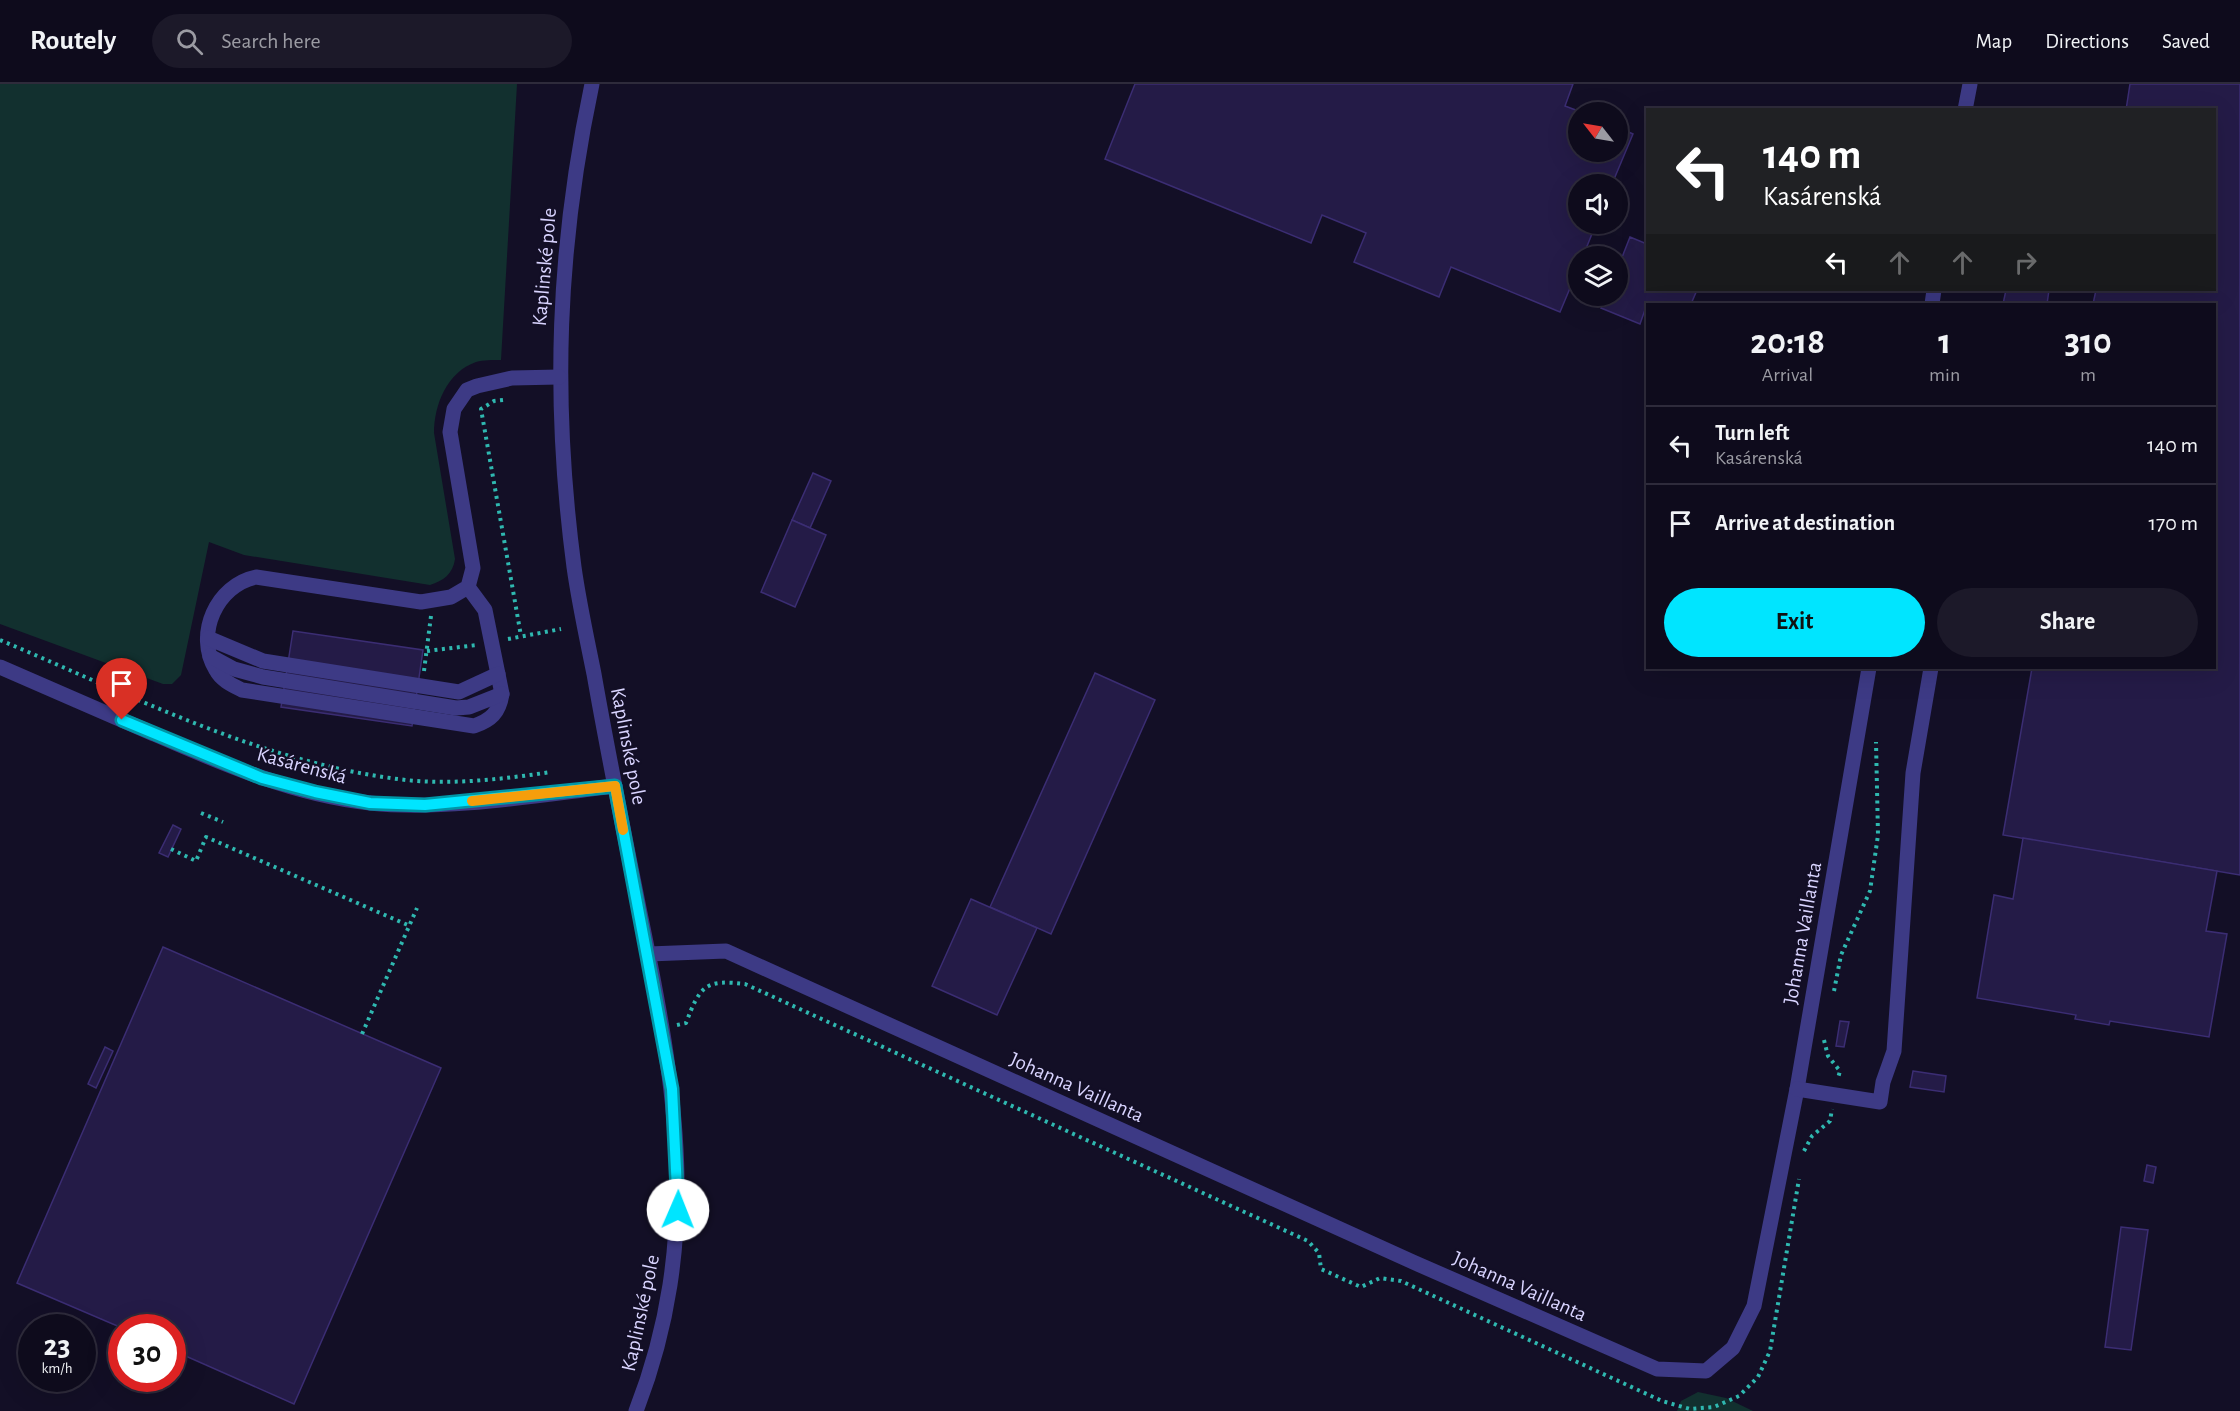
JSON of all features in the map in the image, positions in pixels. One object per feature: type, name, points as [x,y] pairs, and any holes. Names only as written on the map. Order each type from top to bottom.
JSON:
[{"type":"street","name":"Kaplinské pole","points":[[592,84],[579,144],[565,252],[559,377],[562,450],[574,571],[649,954],[672,1089],[677,1146],[677,1229],[667,1309],[657,1353],[636,1411]]},
{"type":"street","points":[[1965,108],[1970,84]]},
{"type":"street","points":[[468,587],[478,597],[485,610],[502,694],[500,706],[494,716],[474,726],[242,690],[227,682],[216,671],[210,657],[208,638],[213,608],[231,586],[243,579],[256,577],[408,601],[430,602],[452,597],[468,587],[473,568],[450,432],[454,409],[467,390],[477,386],[512,378],[559,377]]},
{"type":"street","points":[[208,638],[263,661],[459,692],[498,674]]},
{"type":"street","name":"Kasárenská","points":[[0,667],[223,764],[262,778],[370,803],[425,805],[615,786]]},
{"type":"street","name":"Johanna Vaillanta","points":[[649,954],[726,951],[1413,1262],[1657,1369],[1706,1371],[1733,1348],[1754,1306],[1797,1089],[1869,669]]},
{"type":"street","points":[[1797,1089],[1880,1102],[1883,1082],[1894,1051],[1913,773],[1931,669]]},
{"type":"path","points":[[503,400],[494,401],[481,409],[523,636],[561,629]]},
{"type":"path","points":[[422,686],[431,628],[430,602]]},
{"type":"path","points":[[0,640],[210,729],[303,761],[342,771],[408,781],[500,779],[551,772]]},
{"type":"path","points":[[1832,997],[1841,955],[1870,891],[1878,835],[1878,735]]},
{"type":"path","points":[[201,813],[223,822]]},
{"type":"path","points":[[171,849],[196,861],[206,837],[410,926]]},
{"type":"path","points":[[362,1034],[417,908]]},
{"type":"path","points":[[662,1028],[686,1023],[697,994],[719,981],[745,984],[1308,1241],[1319,1253],[1321,1269],[1331,1274],[1361,1287],[1380,1278],[1401,1281],[1662,1401],[1690,1410],[1714,1407],[1739,1396],[1758,1377],[1770,1351],[1800,1175]]},
{"type":"path","points":[[1802,1163],[1812,1136],[1830,1121],[1840,1071],[1828,1056],[1824,1039],[1826,1028]]},
{"type":"green space","points":[[0,84],[517,84],[501,360],[476,362],[457,373],[444,391],[436,412],[434,433],[455,559],[447,576],[430,585],[244,555],[209,542],[181,675],[172,684],[163,684],[0,624]]},
{"type":"green space","points":[[1698,1392],[1726,1398],[1753,1411],[1677,1411],[1681,1401]]},
{"type":"building","points":[[1135,84],[1573,84],[1565,106],[1568,107],[1568,162],[1621,162],[1616,174],[1568,174],[1568,234],[1592,234],[1587,246],[1568,246],[1568,293],[1560,312],[1451,267],[1439,297],[1354,262],[1366,233],[1322,215],[1311,243],[1105,159]]},
{"type":"building","points":[[2130,84],[2240,84],[2240,875],[2003,835],[2032,669],[2216,669],[2216,303],[2093,303],[2096,291],[2216,291],[2216,108],[2126,108]]},
{"type":"building","points":[[1628,132],[1633,134],[1628,146]]},
{"type":"building","points":[[1630,237],[1646,244],[1646,291],[1697,291],[1691,303],[1646,303],[1640,324],[1601,308],[1602,306],[1628,306],[1626,246]]},
{"type":"building","points":[[2006,291],[2049,291],[2047,303],[2003,303]]},
{"type":"building","points":[[813,473],[831,481],[810,528],[792,520]]},
{"type":"building","points":[[792,520],[826,535],[795,607],[761,592]]},
{"type":"building","points":[[293,631],[423,650],[412,726],[281,707]]},
{"type":"building","points":[[1095,673],[1155,700],[1051,934],[990,907]]},
{"type":"building","points":[[173,825],[181,829],[168,857],[159,853]]},
{"type":"building","points":[[2023,838],[2217,871],[2206,931],[2227,934],[2209,1037],[2110,1021],[2109,1025],[2075,1019],[2076,1015],[1977,998],[1994,895],[2013,899]]},
{"type":"building","points":[[971,899],[1037,928],[997,1015],[932,986]]},
{"type":"building","points":[[163,947],[441,1068],[294,1404],[186,1356],[186,1314],[108,1314],[108,1322],[96,1317],[96,1314],[89,1314],[17,1283]]},
{"type":"building","points":[[1840,1021],[1849,1022],[1844,1047],[1836,1046]]},
{"type":"building","points":[[105,1047],[113,1051],[96,1088],[88,1084]]},
{"type":"building","points":[[1913,1071],[1946,1076],[1944,1092],[1910,1087]]},
{"type":"building","points":[[2147,1165],[2156,1167],[2153,1183],[2144,1181]]},
{"type":"building","points":[[2121,1227],[2148,1230],[2131,1350],[2105,1347]]},
{"type":"slow traffic","points":[[472,801],[615,786],[623,830]]},
{"type":"route","points":[[122,720],[223,764],[262,778],[370,803],[425,805],[615,786],[649,954],[672,1089],[677,1146],[678,1210]]}]
